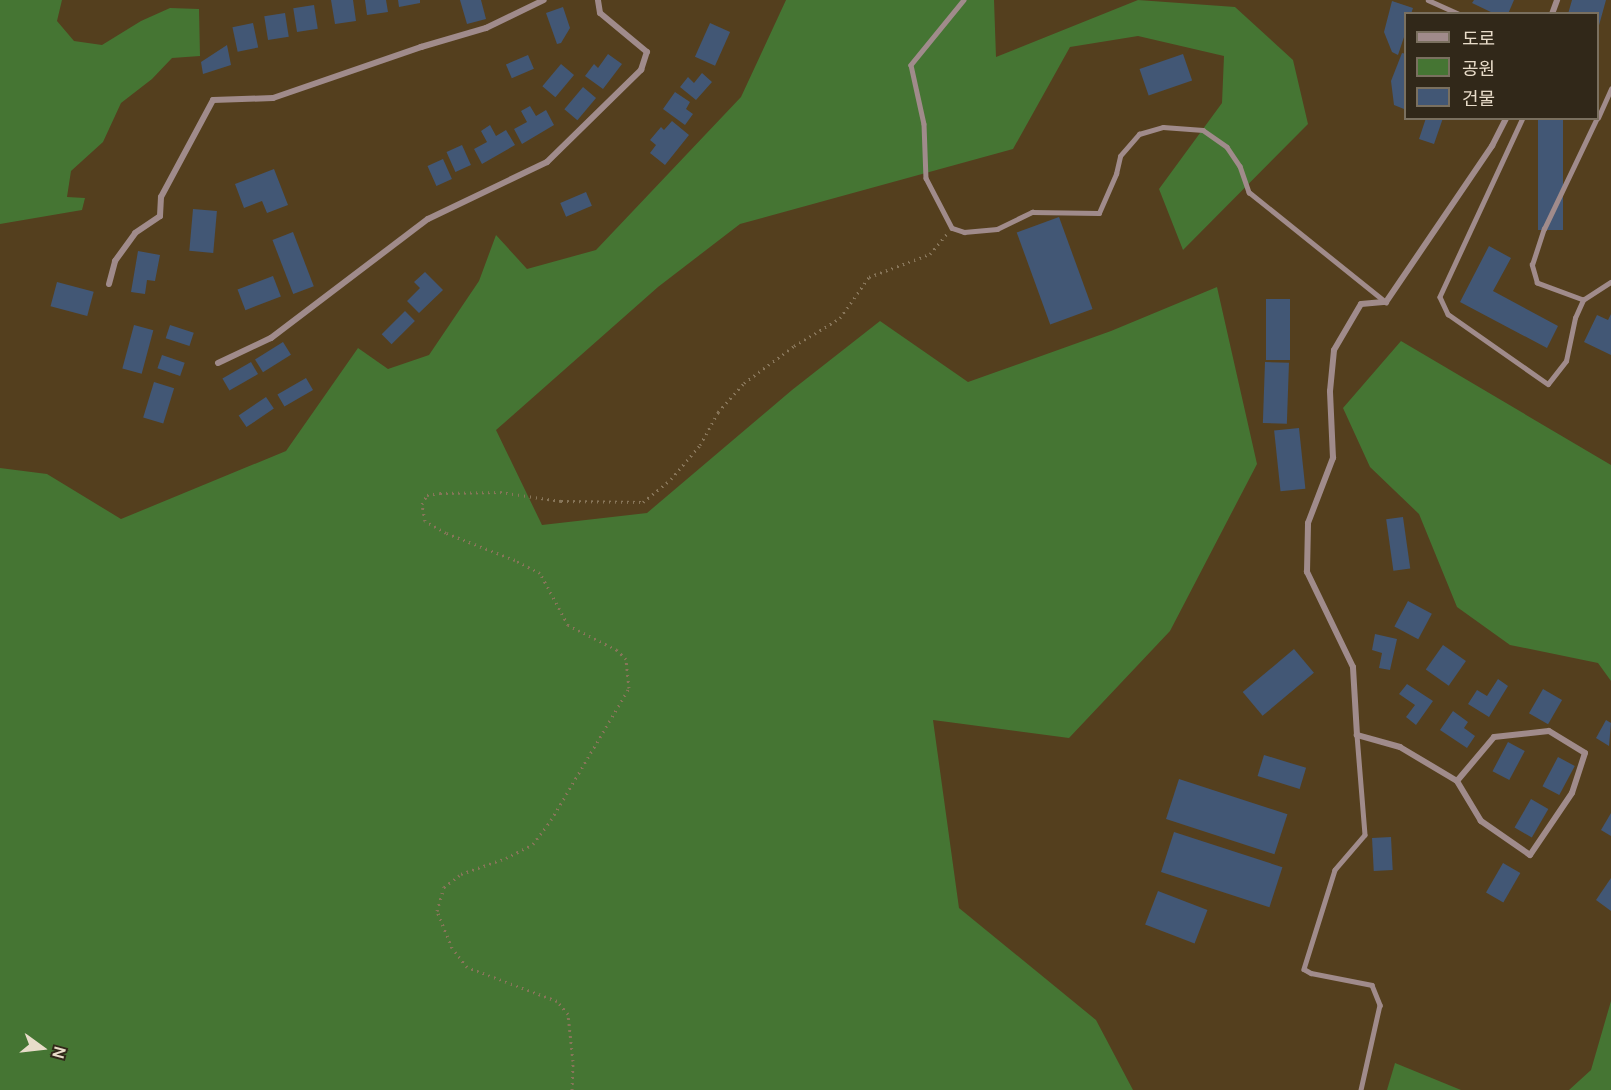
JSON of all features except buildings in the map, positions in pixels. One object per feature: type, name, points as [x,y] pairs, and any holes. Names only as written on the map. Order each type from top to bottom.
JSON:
[{"type":"street","points":[[109,284],[115,261],[135,232],[160,216],[161,197],[213,100],[273,98],[421,47],[486,28],[544,0]]},
{"type":"street","points":[[218,363],[271,338],[428,219],[547,162],[641,70],[647,52],[600,13],[598,0]]},
{"type":"street","points":[[1457,781],[1494,737],[1549,731],[1585,753],[1572,793],[1530,855],[1481,821],[1457,781],[1400,747],[1357,735],[1353,667],[1307,572],[1308,523],[1333,458],[1330,391],[1334,350],[1361,304],[1386,302],[1492,146],[1505,120]]},
{"type":"lane","points":[[964,0],[911,65],[924,124],[926,178],[952,228],[964,232],[997,229],[1032,212],[1099,213],[1116,174],[1120,156],[1139,134],[1163,127],[1203,130],[1227,147],[1240,166],[1249,192],[1386,302]]},
{"type":"lane","points":[[1428,0],[1455,12]]},
{"type":"lane","points":[[1599,114],[1611,89]]},
{"type":"lane","points":[[1522,120],[1440,297],[1448,314],[1548,384],[1566,361],[1575,318],[1583,300],[1611,282]]},
{"type":"lane","points":[[1583,300],[1537,283],[1532,266],[1544,229],[1596,120]]},
{"type":"lane","points":[[1357,735],[1365,835],[1335,870],[1304,969],[1311,974],[1372,985],[1380,1005],[1360,1090]]},
{"type":"path","points":[[572,1090],[573,1061],[568,1014],[557,1001],[467,967],[452,948],[437,911],[444,887],[461,874],[506,858],[533,844],[551,820],[629,688],[626,659],[617,650],[568,625],[540,573],[516,560],[446,533],[425,521],[422,504],[427,495],[440,493],[500,492],[561,501],[643,502],[671,479],[700,445],[718,412],[744,383],[794,346],[840,318],[869,277],[930,254],[952,228]]},
{"type":"green space","points":[[0,0],[62,0],[57,21],[74,41],[102,45],[141,21],[170,8],[199,9],[200,56],[172,58],[152,79],[121,103],[103,142],[71,171],[67,197],[85,198],[82,210],[0,224]]},
{"type":"green space","points":[[786,0],[994,0],[996,57],[1138,0],[1235,7],[1293,60],[1308,124],[1183,250],[1159,189],[1222,103],[1224,56],[1138,36],[1070,47],[1013,149],[740,224],[658,287],[496,430],[542,525],[647,513],[792,390],[880,321],[968,382],[1111,331],[1217,287],[1257,464],[1170,631],[1069,738],[933,720],[959,908],[1096,1020],[1133,1090],[0,1090],[0,468],[47,474],[121,519],[286,451],[358,348],[388,369],[429,355],[479,281],[496,235],[527,269],[596,250],[741,97]]},
{"type":"green space","points":[[1401,341],[1611,465],[1611,681],[1598,663],[1510,645],[1457,607],[1419,514],[1370,467],[1343,408]]},
{"type":"green space","points":[[1611,1001],[1611,1090],[1569,1090],[1591,1070]]},
{"type":"green space","points":[[1395,1063],[1461,1090],[1387,1090]]}]
